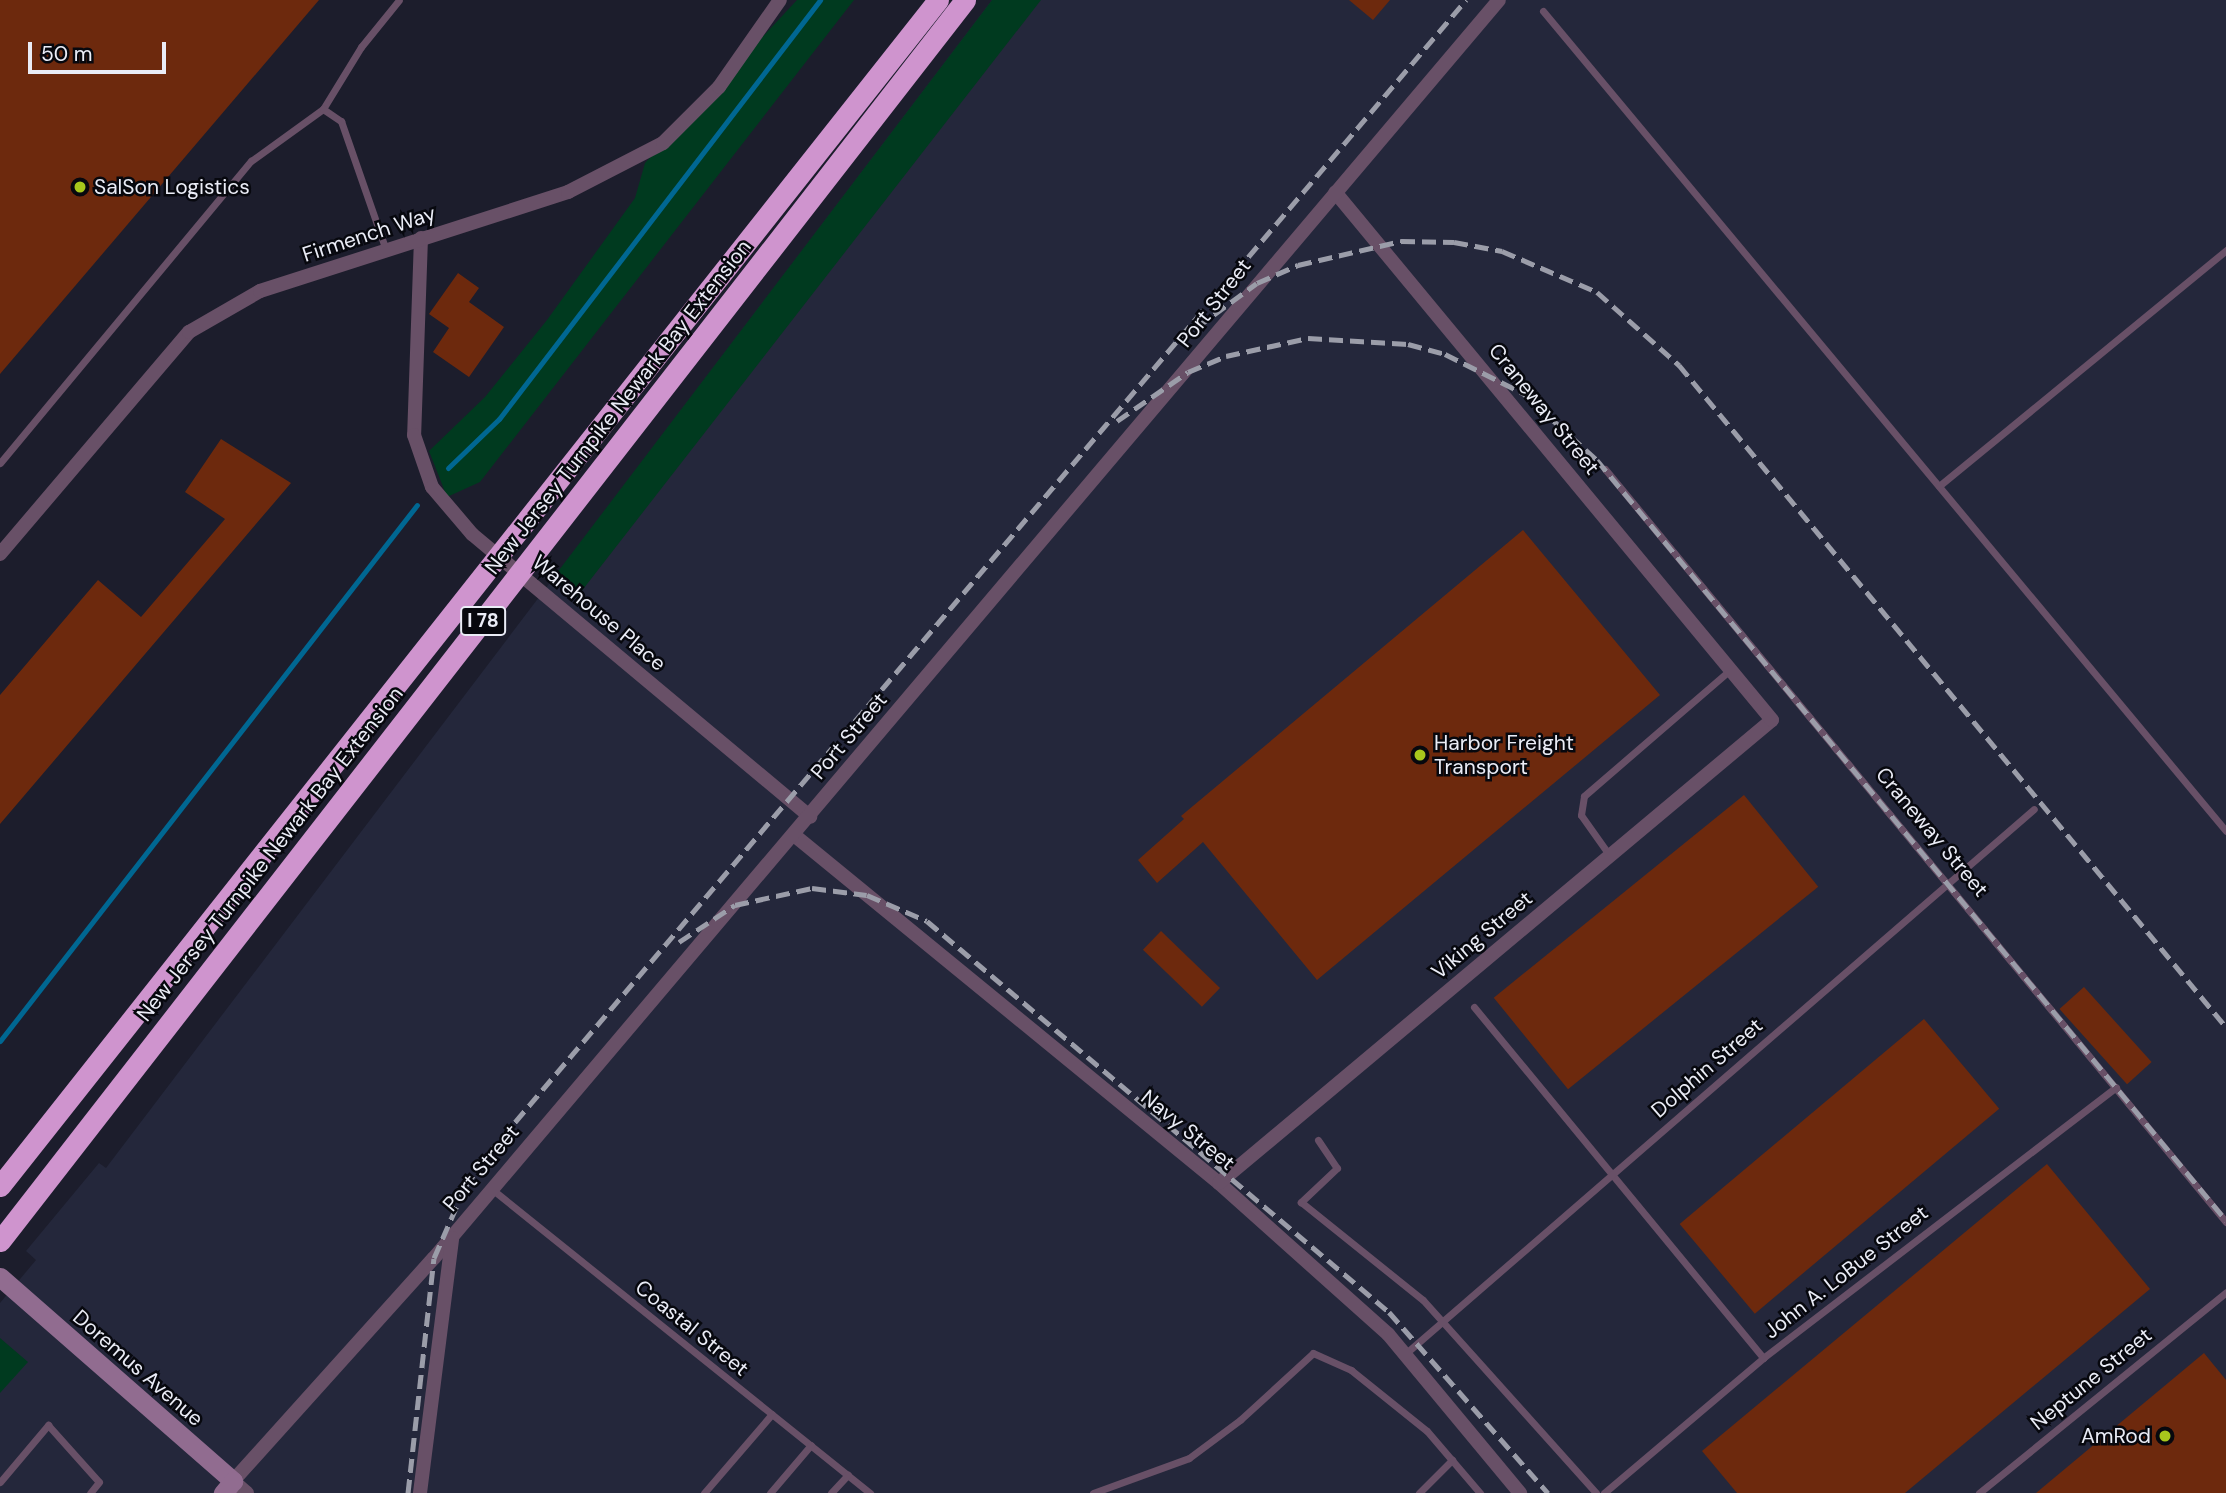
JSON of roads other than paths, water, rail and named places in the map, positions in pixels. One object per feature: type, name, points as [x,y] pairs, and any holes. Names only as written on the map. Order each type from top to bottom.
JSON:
[{"type":"highway","name":"New Jersey Turnpike Newark Bay Extension","points":[[0,1186],[938,0]]},
{"type":"highway","name":"New Jersey Turnpike Newark Bay Extension","points":[[0,1241],[965,0]]},
{"type":"main road","name":"Doremus Avenue","points":[[0,1277],[234,1489]]},
{"type":"street","name":"Firmench Way","points":[[0,554],[189,332],[260,291],[569,192],[663,143],[719,87],[780,0]]},
{"type":"street","name":"Port Street","points":[[234,1489],[810,817],[1499,0]]},
{"type":"street","name":"Craneway Street","points":[[1335,192],[1772,720]]},
{"type":"street","name":"Warehouse Place","points":[[421,238],[414,435],[432,487],[472,534],[810,817]]},
{"type":"street","name":"Viking Street","points":[[1219,1183],[1772,720]]},
{"type":"street","name":"Navy Street","points":[[794,835],[1219,1183],[1405,1354],[1520,1493]]},
{"type":"street","points":[[420,1493],[453,1236]]},
{"type":"lane","points":[[0,463],[251,161],[323,109],[361,47],[399,0]]},
{"type":"lane","points":[[1542,11],[2226,831]]},
{"type":"lane","points":[[323,109],[341,121],[386,250]]},
{"type":"lane","points":[[1938,486],[2226,250]]},
{"type":"lane","name":"Craneway Street","points":[[1605,469],[2226,1222]]},
{"type":"lane","points":[[1610,856],[1581,815],[1584,796],[1730,670]]},
{"type":"lane","name":"Dolphin Street","points":[[1405,1354],[2034,809]]},
{"type":"lane","points":[[1474,1007],[1763,1358]]},
{"type":"lane","name":"John A. LoBue Street","points":[[1604,1493],[1763,1358],[2116,1087]]},
{"type":"lane","points":[[1318,1140],[1337,1168],[1300,1202],[1423,1300],[1440,1324],[1552,1438],[1596,1493]]},
{"type":"lane","name":"Coastal Street","points":[[492,1189],[870,1493]]},
{"type":"lane","name":"Neptune Street","points":[[1979,1493],[2226,1292]]},
{"type":"lane","points":[[1093,1493],[1189,1458],[1240,1420],[1312,1353],[1351,1370],[1427,1431],[1480,1493]]},
{"type":"lane","points":[[704,1493],[772,1414]]},
{"type":"lane","points":[[0,1482],[48,1425],[99,1482],[90,1493]]},
{"type":"lane","points":[[771,1493],[811,1445]]},
{"type":"lane","points":[[1419,1493],[1451,1460]]},
{"type":"lane","points":[[831,1493],[848,1475]]},
{"type":"waterway","points":[[448,468],[499,419],[820,0]]},
{"type":"waterway","points":[[0,1041],[417,505]]},
{"type":"railway","points":[[408,1493],[434,1258],[465,1187],[488,1154],[1466,0]]},
{"type":"railway","points":[[1197,327],[1257,283],[1298,265],[1401,241],[1454,242],[1502,251],[1597,292],[1679,365],[2226,1027]]},
{"type":"railway","points":[[1117,421],[1188,372],[1226,356],[1308,338],[1408,344],[1445,354],[1523,393],[1597,460],[2226,1220]]},
{"type":"railway","points":[[679,942],[735,905],[812,888],[867,895],[927,921],[1389,1312],[1548,1493]]},
{"type":"place","name":"SalSon Logistics","points":[[80,187]]},
{"type":"place","name":"Harbor Freight Transport","points":[[1420,755]]},
{"type":"place","name":"AmRod","points":[[2165,1436]]}]
